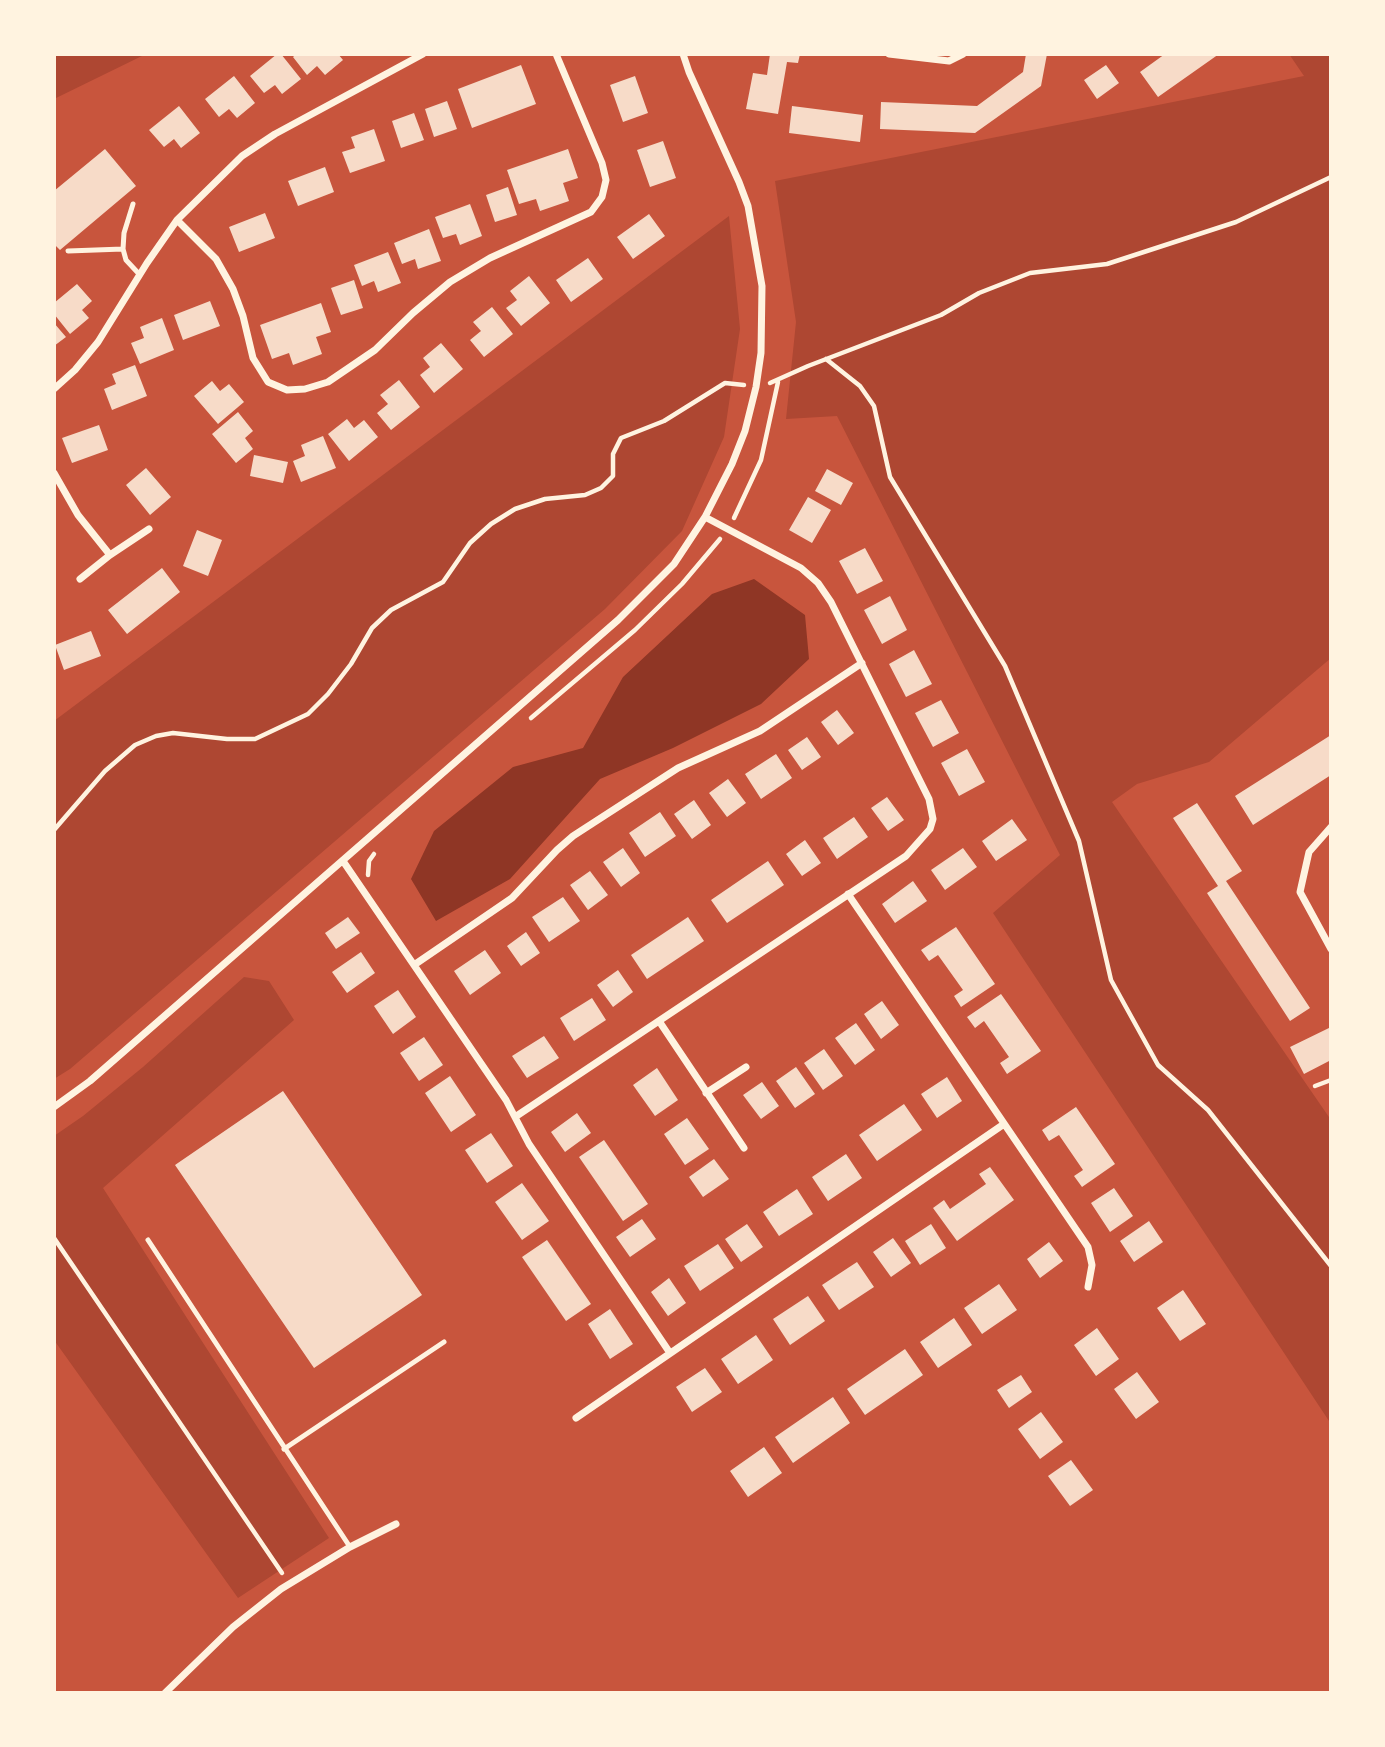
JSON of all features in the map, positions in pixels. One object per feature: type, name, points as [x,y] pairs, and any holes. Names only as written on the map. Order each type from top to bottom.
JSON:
[{"type":"street","points":[[54,389],[75,370],[98,342],[177,220],[242,156],[275,134],[423,54]]},
{"type":"street","points":[[177,220],[216,259],[233,289],[253,358],[268,382],[288,390],[304,389],[328,382],[375,350],[450,282],[490,258],[591,212],[602,197],[606,180],[602,163],[556,54]]},
{"type":"street","points":[[54,1107],[90,1081],[618,620],[674,564],[705,517],[732,464],[745,431],[756,387],[761,353],[762,286],[748,206],[683,54]]},
{"type":"street","points":[[889,54],[949,61],[963,54]]},
{"type":"street","points":[[54,473],[78,515],[110,555]]},
{"type":"street","points":[[515,1117],[906,856],[930,829],[933,819],[929,799],[831,602],[818,583],[801,568],[705,517]]},
{"type":"street","points":[[80,579],[149,529]]},
{"type":"street","points":[[414,965],[512,898],[573,836],[678,768],[760,731],[862,663]]},
{"type":"street","points":[[1331,827],[1309,852],[1300,891],[1331,949]]},
{"type":"street","points":[[343,861],[506,1100],[529,1144],[670,1353]]},
{"type":"street","points":[[848,894],[1088,1247],[1092,1265],[1088,1287]]},
{"type":"street","points":[[1320,930],[1331,926]]},
{"type":"street","points":[[659,1021],[744,1148]]},
{"type":"street","points":[[706,1093],[746,1067]]},
{"type":"street","points":[[576,1418],[1004,1124]]},
{"type":"street","points":[[165,1693],[233,1628],[289,1583],[396,1524]]},
{"type":"lane","points":[[133,204],[122,249],[126,260],[140,275]]},
{"type":"lane","points":[[68,251],[122,249]]},
{"type":"lane","points":[[148,1240],[350,1548]]},
{"type":"lane","points":[[284,1449],[444,1342]]},
{"type":"path","points":[[54,830],[105,771],[135,745],[156,736],[173,733],[255,739],[308,713],[328,694],[351,664],[372,628],[391,610],[443,582],[470,543],[491,524],[515,509],[545,499],[585,495],[601,488],[613,476],[613,454],[621,438],[664,421],[725,383],[756,387],[778,382],[826,359],[941,315],[979,293],[1031,273],[1107,264],[1236,222],[1331,177]]},
{"type":"path","points":[[826,359],[860,386],[874,406],[890,477],[1005,666],[1079,841],[1111,980],[1158,1065],[1208,1110],[1331,1266]]},
{"type":"path","points":[[1315,1086],[1331,1080]]},
{"type":"path","points":[[54,1238],[289,1583]]},
{"type":"shaded area","points":[[54,54],[146,54],[54,99]]},
{"type":"shaded area","points":[[1289,54],[1331,54],[1331,658],[1209,762],[1137,784],[1112,802],[1331,1120],[1331,1424],[993,913],[1060,855],[837,416],[786,419],[796,322],[775,181],[1304,76]]},
{"type":"shaded area","points":[[729,216],[740,329],[724,437],[682,531],[605,609],[70,1069],[54,1079],[54,721]]},
{"type":"shaded area","points":[[754,579],[805,615],[809,659],[761,704],[673,748],[600,779],[510,879],[436,921],[411,879],[434,831],[513,767],[583,748],[623,677],[712,594]]},
{"type":"shaded area","points":[[244,977],[269,981],[294,1020],[103,1188],[329,1538],[238,1598],[54,1340],[54,1136],[143,1067]]},
{"type":"building","points":[[277,54],[281,54],[301,79],[282,94],[275,85],[264,93],[250,76]]},
{"type":"building","points":[[296,54],[338,54],[343,60],[325,75],[317,66],[307,75],[293,57]]},
{"type":"building","points":[[770,54],[800,54],[798,63],[787,62],[778,114],[746,109],[753,73],[767,75]]},
{"type":"building","points":[[1026,54],[1047,54],[1041,86],[975,133],[880,129],[881,102],[977,106],[1023,72]]},
{"type":"building","points":[[1165,54],[1219,54],[1158,97],[1140,72]]},
{"type":"building","points":[[521,65],[536,104],[472,128],[458,89]]},
{"type":"building","points":[[1106,65],[1119,83],[1097,99],[1084,80]]},
{"type":"building","points":[[234,76],[255,103],[237,118],[229,109],[219,117],[205,99]]},
{"type":"building","points":[[635,76],[648,113],[623,122],[610,85]]},
{"type":"building","points":[[447,101],[457,129],[434,137],[425,109]]},
{"type":"building","points":[[179,106],[200,133],[181,148],[174,139],[164,147],[149,130]]},
{"type":"building","points":[[792,106],[863,115],[860,142],[789,133]]},
{"type":"building","points":[[414,113],[424,140],[401,148],[392,121]]},
{"type":"building","points":[[374,129],[385,161],[350,173],[342,152],[355,148],[351,137]]},
{"type":"building","points":[[663,141],[676,178],[650,187],[637,150]]},
{"type":"building","points":[[105,149],[136,186],[60,250],[54,244],[54,191]]},
{"type":"building","points":[[568,149],[578,178],[563,183],[569,201],[540,211],[536,199],[519,204],[507,170]]},
{"type":"building","points":[[325,167],[334,192],[298,206],[288,181]]},
{"type":"building","points":[[508,187],[517,215],[495,222],[486,195]]},
{"type":"building","points":[[470,204],[482,236],[460,245],[456,234],[443,238],[435,217]]},
{"type":"building","points":[[265,213],[275,238],[239,252],[229,227]]},
{"type":"building","points":[[649,214],[665,236],[633,259],[617,237]]},
{"type":"building","points":[[429,229],[441,261],[418,269],[415,259],[402,264],[394,243]]},
{"type":"building","points":[[388,252],[401,283],[378,292],[374,281],[362,286],[354,265]]},
{"type":"building","points":[[588,258],[603,279],[571,302],[556,280]]},
{"type":"building","points":[[529,276],[550,303],[521,326],[506,308],[517,300],[510,291]]},
{"type":"building","points":[[354,280],[363,308],[341,315],[331,288]]},
{"type":"building","points":[[77,284],[92,301],[82,310],[89,318],[70,334],[54,314],[54,303]]},
{"type":"building","points":[[210,301],[220,326],[183,340],[174,315]]},
{"type":"building","points":[[321,303],[331,332],[316,337],[322,354],[293,365],[289,353],[272,359],[260,325]]},
{"type":"building","points":[[492,307],[513,334],[484,357],[470,340],[481,331],[473,322]]},
{"type":"building","points":[[162,318],[174,350],[140,364],[131,343],[144,338],[140,327]]},
{"type":"building","points":[[54,323],[66,337],[54,346]]},
{"type":"building","points":[[441,343],[463,369],[434,393],[420,375],[430,367],[423,358]]},
{"type":"building","points":[[135,365],[147,396],[112,410],[104,389],[116,384],[112,374]]},
{"type":"building","points":[[399,380],[420,407],[391,430],[377,413],[388,404],[380,395]]},
{"type":"building","points":[[212,381],[220,391],[229,384],[244,402],[218,424],[194,396]]},
{"type":"building","points":[[238,412],[253,431],[245,438],[253,449],[236,463],[212,434]]},
{"type":"building","points":[[347,419],[354,428],[364,420],[378,437],[349,461],[328,434]]},
{"type":"building","points":[[99,425],[108,450],[72,463],[62,438]]},
{"type":"building","points":[[323,436],[336,468],[301,482],[293,461],[305,456],[301,445]]},
{"type":"building","points":[[254,455],[288,462],[283,483],[250,476]]},
{"type":"building","points":[[146,468],[171,497],[150,515],[126,485]]},
{"type":"building","points":[[827,469],[853,483],[841,505],[815,491]]},
{"type":"building","points":[[808,497],[831,510],[812,543],[789,530]]},
{"type":"building","points":[[197,530],[222,540],[208,576],[183,566]]},
{"type":"building","points":[[865,548],[883,581],[857,594],[839,561]]},
{"type":"building","points":[[162,568],[180,592],[127,634],[108,610]]},
{"type":"building","points":[[890,596],[907,630],[882,644],[864,610]]},
{"type":"building","points":[[91,631],[101,656],[64,670],[55,645]]},
{"type":"building","points":[[914,650],[932,684],[906,697],[889,664]]},
{"type":"building","points":[[941,700],[959,733],[933,747],[915,713]]},
{"type":"building","points":[[837,710],[854,733],[838,745],[821,722]]},
{"type":"building","points":[[1331,735],[1331,775],[1253,825],[1235,796]]},
{"type":"building","points":[[807,737],[821,757],[802,770],[788,750]]},
{"type":"building","points":[[967,749],[985,782],[959,796],[941,763]]},
{"type":"building","points":[[776,754],[792,778],[761,799],[745,774]]},
{"type":"building","points":[[728,779],[746,803],[727,817],[709,793]]},
{"type":"building","points":[[887,797],[904,820],[888,831],[871,808]]},
{"type":"building","points":[[694,800],[711,825],[692,839],[674,814]]},
{"type":"building","points":[[1197,803],[1242,871],[1226,881],[1310,1008],[1290,1021],[1207,893],[1218,886],[1173,818]]},
{"type":"building","points":[[660,812],[676,836],[645,857],[629,833]]},
{"type":"building","points":[[854,817],[868,837],[837,859],[823,838]]},
{"type":"building","points":[[1012,819],[1027,840],[996,861],[982,841]]},
{"type":"building","points":[[805,840],[821,863],[802,876],[786,854]]},
{"type":"building","points":[[623,848],[640,873],[621,887],[603,862]]},
{"type":"building","points":[[963,848],[977,867],[945,890],[931,870]]},
{"type":"building","points":[[768,861],[784,885],[727,923],[711,900]]},
{"type":"building","points":[[590,871],[608,895],[588,910],[570,885]]},
{"type":"building","points":[[913,881],[927,901],[895,923],[882,904]]},
{"type":"building","points":[[563,897],[580,921],[549,942],[532,917]]},
{"type":"building","points":[[348,917],[360,933],[336,949],[325,933]]},
{"type":"building","points":[[688,917],[704,941],[647,979],[631,955]]},
{"type":"building","points":[[956,927],[995,984],[961,1007],[954,996],[963,990],[938,955],[929,961],[921,950]]},
{"type":"building","points":[[526,932],[540,953],[521,966],[507,946]]},
{"type":"building","points":[[485,950],[501,973],[470,995],[454,971]]},
{"type":"building","points":[[361,952],[375,973],[347,993],[332,972]]},
{"type":"building","points":[[618,970],[633,992],[613,1007],[597,985]]},
{"type":"building","points":[[398,990],[416,1017],[393,1034],[374,1006]]},
{"type":"building","points":[[1001,994],[1041,1051],[1007,1074],[1000,1063],[1009,1057],[984,1021],[975,1028],[967,1017]]},
{"type":"building","points":[[592,998],[606,1020],[574,1041],[560,1018]]},
{"type":"building","points":[[882,1001],[899,1025],[881,1039],[864,1014]]},
{"type":"building","points":[[856,1023],[875,1050],[855,1065],[835,1038]]},
{"type":"building","points":[[1331,1027],[1331,1060],[1304,1074],[1290,1047]]},
{"type":"building","points":[[544,1036],[559,1058],[527,1078],[512,1056]]},
{"type":"building","points":[[424,1037],[443,1065],[419,1081],[400,1053]]},
{"type":"building","points":[[824,1049],[843,1076],[823,1090],[804,1063]]},
{"type":"building","points":[[796,1067],[815,1094],[795,1108],[776,1081]]},
{"type":"building","points":[[657,1068],[678,1100],[655,1116],[633,1085]]},
{"type":"building","points":[[450,1076],[476,1115],[451,1132],[425,1093]]},
{"type":"building","points":[[947,1077],[962,1101],[937,1118],[921,1094]]},
{"type":"building","points":[[762,1082],[779,1106],[761,1119],[743,1095]]},
{"type":"building","points":[[283,1091],[422,1295],[314,1368],[175,1165]]},
{"type":"building","points":[[904,1104],[922,1130],[877,1161],[859,1135]]},
{"type":"building","points":[[1076,1107],[1115,1164],[1082,1187],[1074,1176],[1083,1170],[1059,1135],[1049,1141],[1042,1130]]},
{"type":"building","points":[[577,1113],[591,1133],[565,1152],[551,1132]]},
{"type":"building","points":[[687,1118],[709,1149],[685,1165],[664,1134]]},
{"type":"building","points":[[491,1133],[513,1166],[487,1183],[465,1150]]},
{"type":"building","points":[[604,1140],[648,1204],[623,1221],[579,1157]]},
{"type":"building","points":[[846,1154],[862,1178],[828,1201],[812,1177]]},
{"type":"building","points":[[714,1159],[729,1179],[703,1197],[689,1177]]},
{"type":"building","points":[[990,1167],[1014,1200],[957,1241],[933,1208],[944,1200],[950,1209],[986,1184],[979,1174]]},
{"type":"building","points":[[522,1183],[549,1221],[522,1240],[495,1202]]},
{"type":"building","points":[[1114,1188],[1133,1216],[1110,1232],[1091,1203]]},
{"type":"building","points":[[797,1189],[813,1214],[779,1236],[763,1212]]},
{"type":"building","points":[[642,1219],[656,1239],[630,1257],[616,1237]]},
{"type":"building","points":[[1149,1221],[1163,1242],[1134,1262],[1120,1241]]},
{"type":"building","points":[[747,1224],[763,1247],[741,1262],[725,1239]]},
{"type":"building","points":[[931,1224],[946,1248],[920,1265],[905,1241]]},
{"type":"building","points":[[893,1238],[911,1263],[891,1277],[873,1252]]},
{"type":"building","points":[[547,1240],[591,1304],[566,1321],[522,1257]]},
{"type":"building","points":[[1049,1242],[1063,1261],[1040,1278],[1027,1259]]},
{"type":"building","points":[[718,1244],[734,1268],[700,1291],[684,1266]]},
{"type":"building","points":[[857,1262],[874,1287],[839,1310],[822,1285]]},
{"type":"building","points":[[669,1278],[686,1303],[668,1316],[651,1292]]},
{"type":"building","points":[[999,1284],[1017,1310],[982,1334],[964,1308]]},
{"type":"building","points":[[1183,1290],[1206,1324],[1180,1341],[1157,1308]]},
{"type":"building","points":[[808,1296],[825,1321],[790,1345],[773,1319]]},
{"type":"building","points":[[610,1309],[633,1344],[610,1359],[588,1324]]},
{"type":"building","points":[[954,1318],[972,1345],[938,1368],[920,1342]]},
{"type":"building","points":[[1097,1328],[1119,1359],[1096,1376],[1074,1345]]},
{"type":"building","points":[[756,1335],[773,1360],[738,1384],[721,1359]]},
{"type":"building","points":[[905,1349],[923,1375],[865,1415],[847,1389]]},
{"type":"building","points":[[705,1368],[722,1392],[692,1412],[676,1387]]},
{"type":"building","points":[[1137,1372],[1159,1402],[1136,1419],[1114,1389]]},
{"type":"building","points":[[1021,1375],[1032,1392],[1009,1408],[997,1390]]},
{"type":"building","points":[[833,1397],[850,1423],[793,1463],[775,1437]]},
{"type":"building","points":[[1041,1412],[1063,1442],[1040,1459],[1018,1429]]},
{"type":"building","points":[[764,1447],[782,1473],[748,1497],[730,1471]]},
{"type":"building","points":[[1071,1460],[1093,1490],[1070,1506],[1048,1476]]}]
